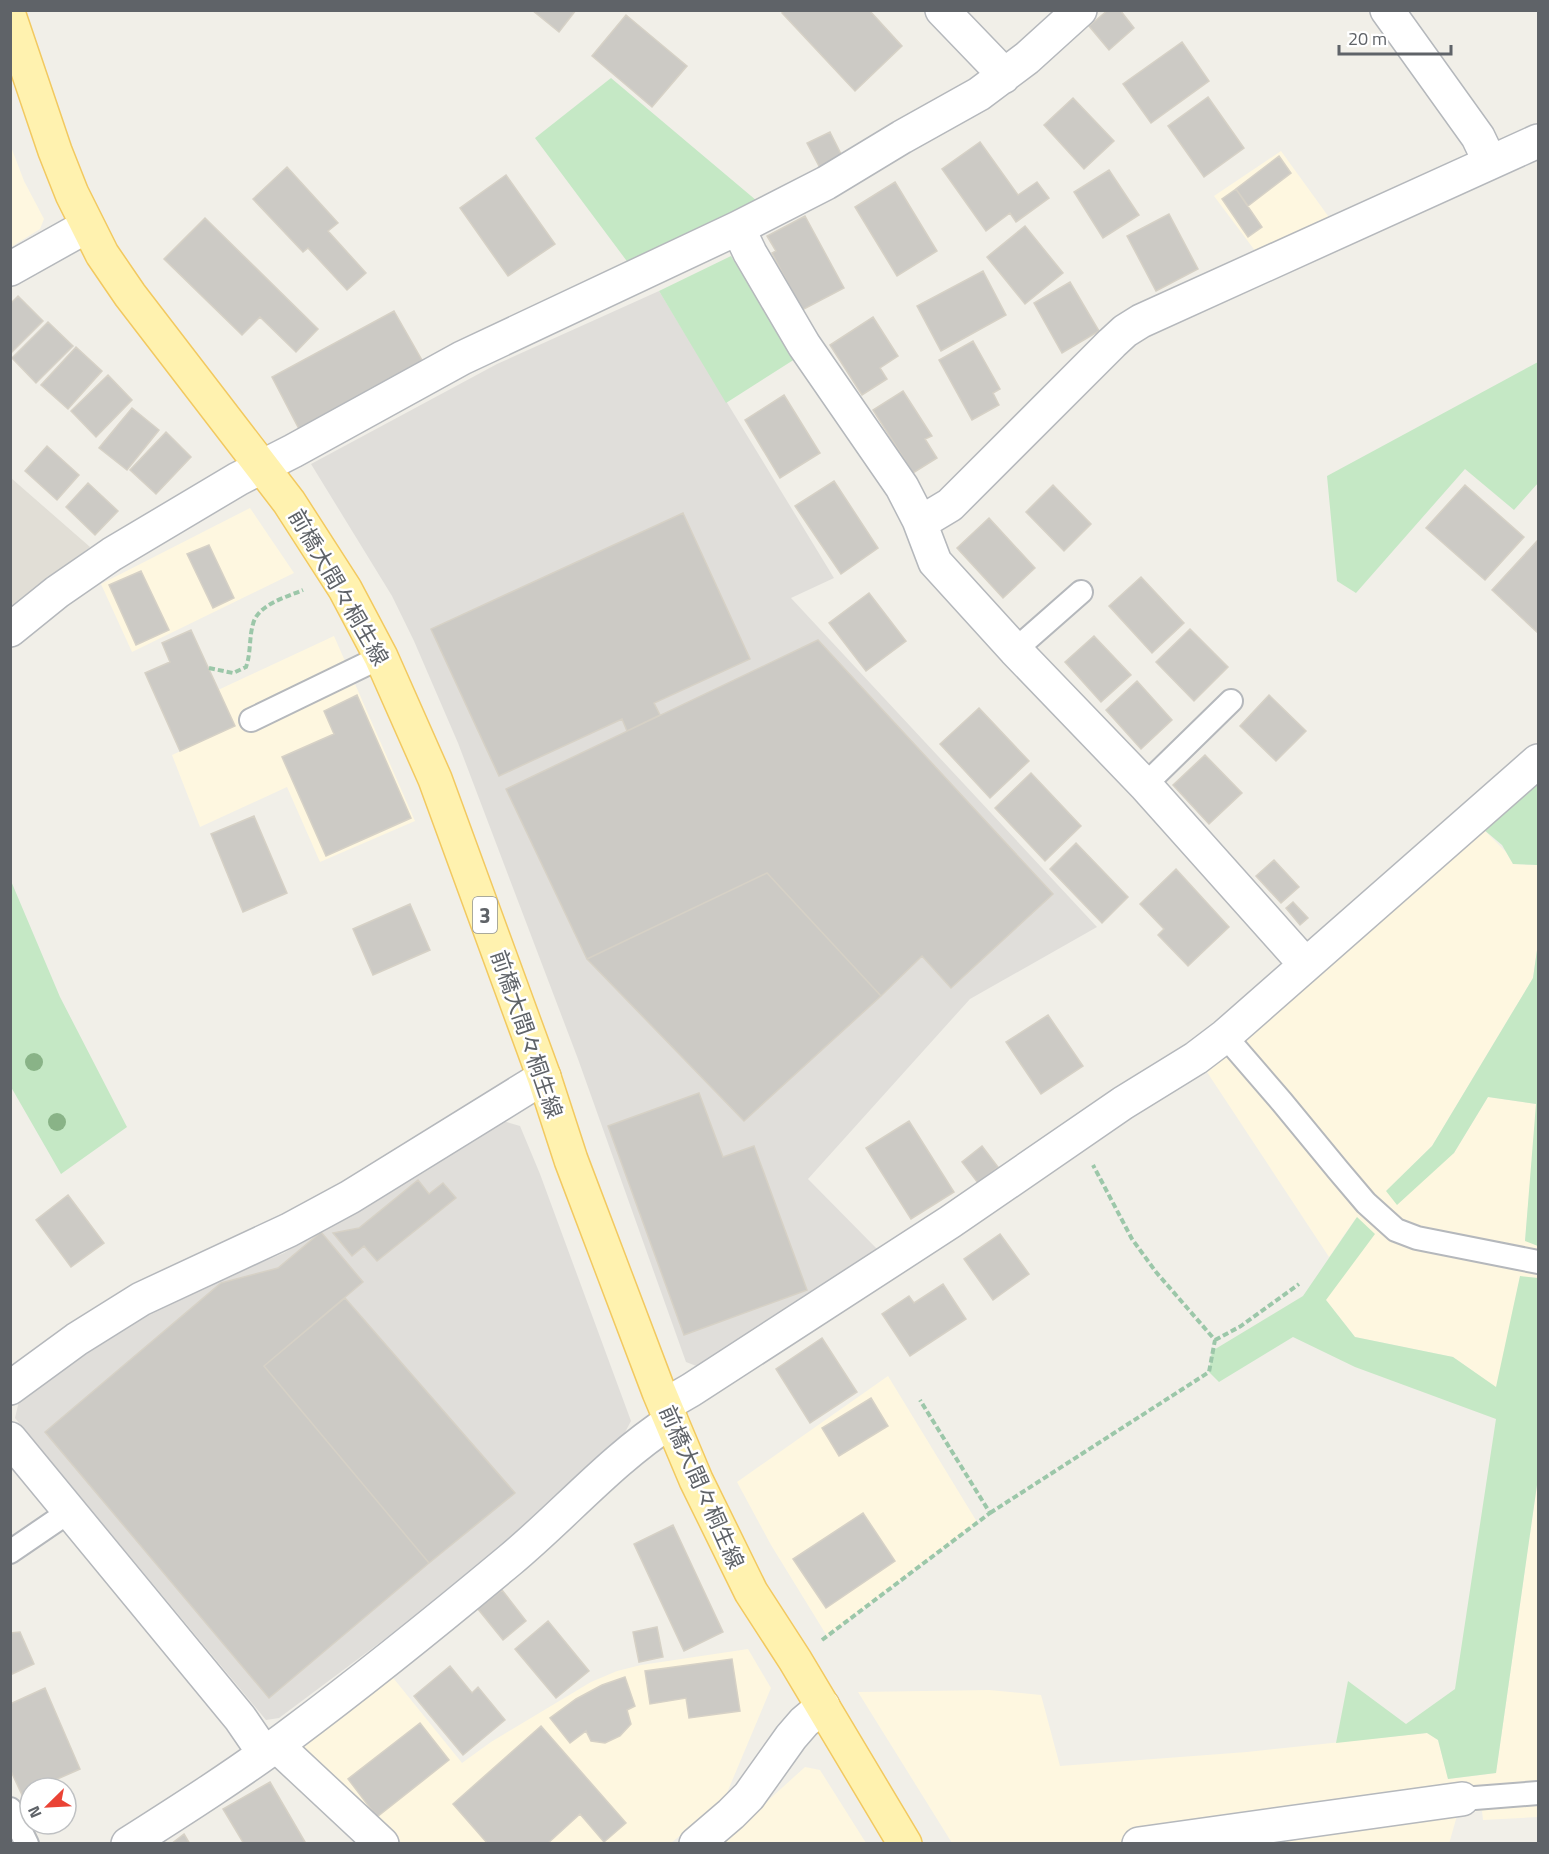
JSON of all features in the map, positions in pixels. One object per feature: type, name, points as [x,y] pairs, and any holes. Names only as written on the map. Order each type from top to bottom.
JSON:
[{"type":"main road","name":"前橋大間々桐生線","points":[[10,18],[55,151],[72,194],[102,254],[130,295],[289,502],[345,589],[381,657],[435,779],[544,1077],[571,1160],[668,1413],[724,1540],[751,1592],[795,1660],[905,1844]]},
{"type":"street","points":[[942,10],[994,64],[1003,77]]},
{"type":"street","points":[[10,630],[57,592],[112,554],[238,479],[462,358],[738,228],[826,183],[979,94],[1003,77],[1080,10]]},
{"type":"street","points":[[1387,10],[1478,137],[1490,162]]},
{"type":"street","points":[[919,519],[930,517],[950,505],[1125,331],[1162,311],[1539,141]]},
{"type":"street","points":[[10,269],[87,226]]},
{"type":"street","points":[[738,228],[750,253],[804,345],[902,487],[919,519],[935,562],[1015,650],[1145,785],[1305,964]]},
{"type":"street","points":[[128,1844],[270,1749],[460,1601],[532,1542],[668,1413],[720,1371],[950,1222],[1123,1103],[1196,1058],[1225,1036],[1539,761]]},
{"type":"street","points":[[10,1388],[77,1340],[141,1299],[289,1230],[350,1197],[544,1077]]},
{"type":"street","points":[[10,1439],[240,1718],[270,1749],[382,1844]]},
{"type":"street","points":[[696,1844],[749,1796],[791,1737],[823,1706]]},
{"type":"street","points":[[1139,1844],[1462,1799]]},
{"type":"lane","points":[[1015,650],[1081,592]]},
{"type":"lane","points":[[251,720],[381,657]]},
{"type":"lane","points":[[1145,785],[1231,701]]},
{"type":"lane","points":[[1225,1036],[1359,1195],[1396,1230],[1417,1238],[1539,1262]]},
{"type":"lane","points":[[10,1552],[70,1511]]},
{"type":"lane","points":[[1462,1799],[1539,1793]]},
{"type":"lane","points":[[10,1809],[27,1844]]},
{"type":"path","points":[[209,668],[233,673],[246,667],[253,622],[263,608],[305,589]]},
{"type":"path","points":[[1078,1135],[1132,1239],[1156,1272],[1215,1340]]},
{"type":"path","points":[[1215,1340],[1241,1326],[1299,1284]]},
{"type":"path","points":[[795,1660],[990,1513],[1209,1371],[1215,1340]]},
{"type":"path","points":[[920,1400],[990,1513]]},
{"type":"shaded area","points":[[10,144],[24,181],[44,219],[40,229],[11,247]]},
{"type":"shaded area","points":[[1281,151],[1331,220],[1256,252],[1214,196]]},
{"type":"shaded area","points":[[659,291],[834,578],[791,598],[1097,927],[970,999],[808,1179],[879,1251],[699,1367],[686,1362],[578,1059],[458,743],[392,596],[311,464],[497,364]]},
{"type":"shaded area","points":[[11,478],[90,547],[11,609]]},
{"type":"shaded area","points":[[250,508],[294,573],[132,652],[101,584]]},
{"type":"shaded area","points":[[334,636],[415,821],[320,862],[287,787],[200,827],[172,755],[234,726],[218,690]]},
{"type":"shaded area","points":[[1483,829],[1506,852],[1513,864],[1538,865],[1538,943],[1533,978],[1432,1146],[1386,1191],[1454,1153],[1488,1097],[1537,1104],[1525,1240],[1538,1246],[1538,1278],[1520,1277],[1497,1388],[1453,1357],[1355,1337],[1326,1300],[1356,1218],[1329,1257],[1207,1072],[1236,1049]]},
{"type":"shaded area","points":[[503,1121],[520,1126],[540,1174],[631,1421],[622,1438],[521,1534],[457,1585],[279,1718],[266,1720],[15,1418],[19,1401],[156,1306],[284,1253],[474,1135]]},
{"type":"shaded area","points":[[888,1376],[977,1522],[827,1636],[771,1545],[737,1482]]},
{"type":"shaded area","points":[[1538,1478],[1538,1817],[1483,1820],[1482,1811],[1458,1812],[1449,1844],[952,1843],[858,1692],[989,1690],[1041,1695],[1060,1766],[1247,1752],[1427,1733],[1438,1740],[1448,1779],[1496,1773]]},
{"type":"shaded area","points":[[748,1649],[771,1688],[724,1800],[671,1843],[402,1843],[301,1754],[302,1743],[390,1674],[462,1763],[491,1742],[591,1682],[617,1671],[641,1665]]},
{"type":"shaded area","points":[[805,1767],[820,1770],[866,1843],[720,1844]]},
{"type":"green space","points":[[611,78],[757,201],[629,264],[535,138]]},
{"type":"green space","points":[[731,256],[795,359],[726,403],[659,291]]},
{"type":"green space","points":[[1538,362],[1538,483],[1514,510],[1465,469],[1356,593],[1337,581],[1327,476]]},
{"type":"green space","points":[[1538,779],[1538,865],[1513,864],[1502,845],[1483,829]]},
{"type":"green space","points":[[11,881],[60,997],[127,1127],[61,1174],[11,1087]]},
{"type":"green space","points":[[1538,943],[1538,1246],[1525,1241],[1536,1104],[1488,1097],[1454,1153],[1397,1205],[1386,1191],[1432,1146],[1533,978]]},
{"type":"green space","points":[[1357,1217],[1375,1234],[1326,1300],[1355,1337],[1453,1357],[1496,1387],[1520,1276],[1538,1278],[1538,1478],[1496,1773],[1448,1779],[1438,1740],[1427,1733],[1336,1743],[1348,1681],[1406,1724],[1455,1689],[1496,1419],[1355,1367],[1293,1337],[1219,1382],[1209,1372],[1212,1351],[1303,1296]]},
{"type":"building","points":[[532,10],[576,10],[559,32]]},
{"type":"building","points":[[784,10],[869,10],[902,46],[855,91],[782,13]]},
{"type":"building","points":[[1108,10],[1120,10],[1134,28],[1109,50],[1089,26]]},
{"type":"building","points":[[626,15],[687,66],[652,107],[592,56]]},
{"type":"building","points":[[1182,42],[1209,81],[1151,123],[1123,84]]},
{"type":"building","points":[[1208,97],[1244,148],[1204,177],[1168,126]]},
{"type":"building","points":[[1073,98],[1114,141],[1084,169],[1044,125]]},
{"type":"building","points":[[830,132],[842,156],[820,168],[807,143]]},
{"type":"building","points":[[980,142],[1018,195],[1037,182],[1049,198],[1016,222],[1010,213],[986,231],[942,169]]},
{"type":"building","points":[[1279,156],[1291,173],[1248,206],[1236,189]]},
{"type":"building","points":[[287,167],[338,223],[328,231],[366,273],[347,290],[308,248],[303,252],[253,199]]},
{"type":"building","points":[[1109,170],[1139,215],[1103,238],[1074,192]]},
{"type":"building","points":[[506,175],[555,244],[508,276],[460,208]]},
{"type":"building","points":[[895,182],[937,251],[897,276],[855,207]]},
{"type":"building","points":[[1236,189],[1262,227],[1248,237],[1222,199]]},
{"type":"building","points":[[1169,214],[1198,269],[1156,291],[1127,236]]},
{"type":"building","points":[[805,216],[844,288],[802,310],[772,253],[776,251],[767,236]]},
{"type":"building","points":[[205,218],[318,329],[296,352],[260,317],[242,335],[164,259]]},
{"type":"building","points":[[1025,226],[1063,273],[1025,304],[987,257]]},
{"type":"building","points":[[983,271],[1006,315],[941,351],[917,306]]},
{"type":"building","points":[[1070,282],[1099,331],[1062,353],[1034,303]]},
{"type":"building","points":[[18,296],[43,321],[10,354],[10,304]]},
{"type":"building","points":[[394,311],[423,362],[299,429],[272,377]]},
{"type":"building","points":[[873,317],[898,356],[880,368],[887,379],[862,395],[830,345]]},
{"type":"building","points":[[48,322],[73,346],[36,383],[12,358]]},
{"type":"building","points":[[973,341],[1000,389],[993,393],[999,405],[972,420],[939,360]]},
{"type":"building","points":[[76,347],[102,371],[68,409],[41,385]]},
{"type":"building","points":[[108,375],[132,400],[96,437],[71,411]]},
{"type":"building","points":[[903,391],[932,436],[925,439],[937,458],[913,473],[873,410]]},
{"type":"building","points":[[784,395],[820,453],[780,478],[745,420]]},
{"type":"building","points":[[132,408],[159,430],[127,470],[99,448]]},
{"type":"building","points":[[166,432],[191,457],[156,494],[130,470]]},
{"type":"building","points":[[47,446],[79,475],[57,500],[25,471]]},
{"type":"building","points":[[834,481],[878,548],[841,574],[795,506]]},
{"type":"building","points":[[88,483],[118,511],[95,535],[66,507]]},
{"type":"building","points":[[1053,485],[1091,524],[1064,551],[1026,512]]},
{"type":"building","points":[[1465,485],[1524,537],[1485,580],[1426,528]]},
{"type":"building","points":[[683,513],[750,659],[654,703],[660,715],[627,731],[622,719],[499,776],[431,629]]},
{"type":"building","points":[[989,518],[1035,568],[1003,598],[957,548]]},
{"type":"building","points":[[1538,540],[1538,633],[1492,590]]},
{"type":"building","points":[[209,545],[234,598],[213,608],[187,554]]},
{"type":"building","points":[[141,571],[169,630],[136,645],[109,585]]},
{"type":"building","points":[[1141,577],[1184,623],[1152,653],[1109,606]]},
{"type":"building","points":[[869,593],[906,641],[866,671],[829,623]]},
{"type":"building","points":[[1190,629],[1228,667],[1194,701],[1156,662]]},
{"type":"building","points":[[191,630],[235,726],[180,751],[145,673],[170,662],[162,643]]},
{"type":"building","points":[[1094,636],[1131,675],[1101,702],[1065,662]]},
{"type":"building","points":[[818,640],[1053,894],[951,988],[922,956],[881,996],[767,873],[587,959],[506,789]]},
{"type":"building","points":[[1137,681],[1172,720],[1141,749],[1106,710]]},
{"type":"building","points":[[357,695],[411,818],[326,856],[282,757],[334,734],[324,711]]},
{"type":"building","points":[[1269,695],[1306,731],[1276,761],[1240,726]]},
{"type":"building","points":[[979,708],[1029,761],[990,798],[940,744]]},
{"type":"building","points":[[1205,755],[1242,793],[1209,824],[1173,785]]},
{"type":"building","points":[[1031,773],[1081,826],[1045,861],[995,808]]},
{"type":"building","points":[[254,816],[287,893],[243,912],[211,834]]},
{"type":"building","points":[[1076,843],[1128,897],[1102,923],[1050,869]]},
{"type":"building","points":[[1274,860],[1299,887],[1281,903],[1256,876]]},
{"type":"building","points":[[1176,869],[1229,927],[1188,966],[1158,935],[1164,929],[1140,904]]},
{"type":"building","points":[[767,873],[881,996],[744,1121],[587,959]]},
{"type":"building","points":[[1293,902],[1308,918],[1300,925],[1286,908]]},
{"type":"building","points":[[410,904],[430,950],[373,975],[353,929]]},
{"type":"building","points":[[1048,1015],[1083,1066],[1041,1094],[1006,1042]]},
{"type":"building","points":[[699,1093],[723,1157],[754,1146],[807,1290],[684,1335],[608,1126]]},
{"type":"building","points":[[909,1121],[954,1192],[911,1219],[866,1148]]},
{"type":"building","points":[[982,1146],[998,1167],[978,1183],[962,1162]]},
{"type":"building","points":[[418,1180],[429,1194],[443,1183],[456,1198],[377,1261],[364,1246],[352,1256],[333,1233],[359,1228]]},
{"type":"building","points":[[68,1195],[104,1243],[71,1267],[36,1220]]},
{"type":"building","points":[[321,1232],[363,1282],[264,1366],[429,1563],[269,1698],[45,1432],[221,1283],[278,1268]]},
{"type":"building","points":[[1000,1234],[1029,1274],[993,1300],[964,1259]]},
{"type":"building","points":[[943,1284],[966,1319],[910,1356],[882,1314],[909,1296],[914,1303]]},
{"type":"building","points":[[345,1298],[515,1493],[429,1563],[264,1366]]},
{"type":"building","points":[[822,1338],[857,1392],[810,1423],[776,1369]]},
{"type":"building","points":[[871,1398],[888,1426],[839,1456],[822,1428]]},
{"type":"building","points":[[863,1513],[895,1561],[826,1608],[793,1559]]},
{"type":"building","points":[[673,1525],[723,1632],[684,1651],[634,1544]]},
{"type":"building","points":[[502,1590],[526,1621],[503,1640],[478,1609]]},
{"type":"building","points":[[548,1621],[589,1671],[556,1698],[515,1649]]},
{"type":"building","points":[[657,1627],[663,1657],[639,1662],[633,1632]]},
{"type":"building","points":[[20,1632],[34,1664],[10,1675],[10,1633]]},
{"type":"building","points":[[732,1659],[740,1711],[689,1718],[686,1698],[650,1704],[645,1671]]},
{"type":"building","points":[[450,1666],[472,1693],[478,1687],[505,1720],[463,1755],[414,1696]]},
{"type":"building","points":[[625,1677],[635,1706],[627,1710],[631,1724],[620,1736],[605,1743],[591,1741],[586,1731],[570,1743],[550,1718],[576,1699],[602,1685]]},
{"type":"building","points":[[45,1688],[80,1769],[64,1776],[18,1776],[18,1786],[10,1769],[10,1704]]},
{"type":"building","points":[[420,1723],[449,1760],[377,1817],[348,1779]]},
{"type":"building","points":[[541,1726],[626,1823],[604,1842],[580,1814],[547,1844],[488,1844],[453,1804]]},
{"type":"building","points":[[270,1782],[305,1842],[303,1844],[244,1844],[223,1809]]},
{"type":"building","points":[[184,1834],[190,1844],[171,1844]]}]
